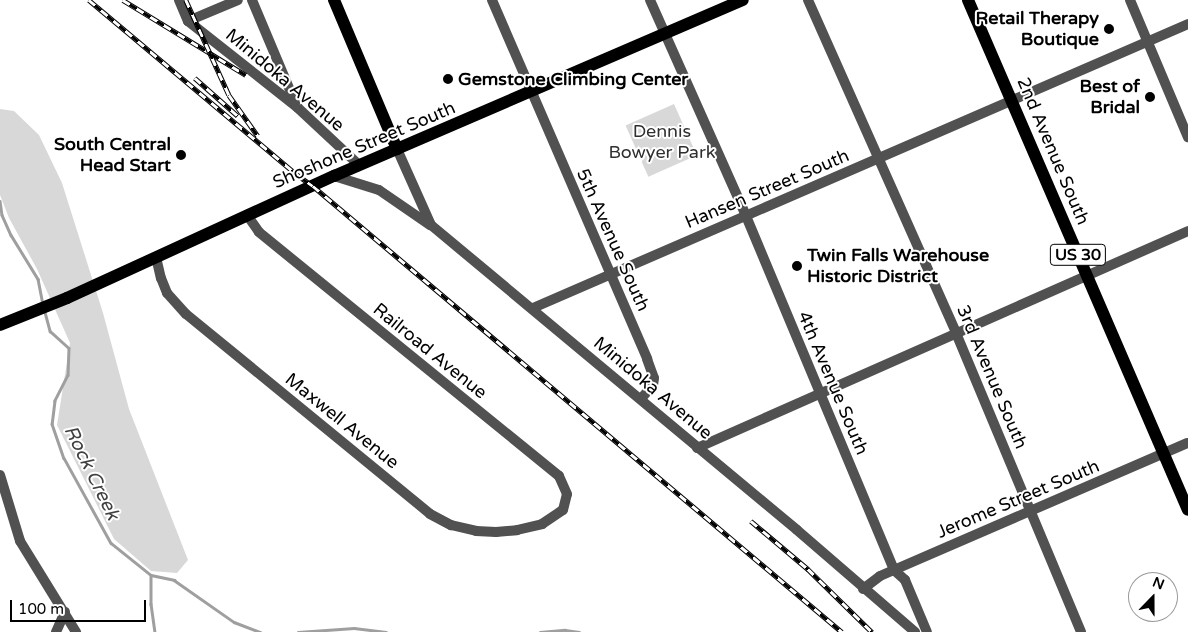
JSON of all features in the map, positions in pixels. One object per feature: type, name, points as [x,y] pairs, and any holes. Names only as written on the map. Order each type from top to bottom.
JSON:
[{"type":"main road","points":[[334,0],[397,149]]},
{"type":"main road","name":"Shoshone Street South","points":[[0,325],[67,298],[359,165],[743,0]]},
{"type":"main road","name":"2nd Avenue South","points":[[968,0],[1188,510]]},
{"type":"street","points":[[179,0],[188,21],[238,0]]},
{"type":"street","points":[[252,0],[298,108]]},
{"type":"street","name":"5th Avenue South","points":[[492,0],[654,378],[653,385],[642,399]]},
{"type":"street","name":"4th Avenue South","points":[[650,0],[746,216],[894,570],[904,580],[927,632]]},
{"type":"street","name":"3rd Avenue South","points":[[808,0],[956,333],[1081,632]]},
{"type":"street","points":[[1130,0],[1188,137]]},
{"type":"street","name":"Minidoka Avenue","points":[[188,21],[298,108],[359,165]]},
{"type":"street","name":"Hansen Street South","points":[[533,308],[1188,24]]},
{"type":"street","name":"Minidoka Avenue","points":[[397,149],[431,225],[642,399],[697,448],[797,530],[915,632]]},
{"type":"street","points":[[334,176],[379,190],[431,225]]},
{"type":"street","name":"Railroad Avenue","points":[[247,215],[259,232],[559,476],[567,494],[563,510],[552,518]]},
{"type":"street","points":[[697,448],[1188,232]]},
{"type":"street","name":"Maxwell Avenue","points":[[152,259],[167,293],[186,314],[430,514],[451,525],[476,531],[496,532],[542,524],[552,518]]},
{"type":"street","name":"Jerome Street South","points":[[863,589],[880,576],[1188,443]]},
{"type":"street","points":[[0,475],[20,541],[76,632]]},
{"type":"street","points":[[56,632],[65,612]]},
{"type":"green space","name":"Dennis Bowyer Park","points":[[674,104],[697,155],[648,177],[626,126]]},
{"type":"green space","points":[[0,109],[14,111],[39,135],[62,183],[103,313],[129,409],[188,560],[177,573],[151,571],[114,539],[57,425],[70,343],[37,269],[9,218],[0,195]]},
{"type":"waterway","name":"Rock Creek","points":[[0,201],[2,215],[11,235],[38,279],[43,304]]},
{"type":"waterway","name":"Rock Creek","points":[[45,312],[50,331],[69,348],[68,375],[55,401],[52,424],[64,458],[111,543],[151,575],[174,580],[234,622],[260,632]]},
{"type":"waterway","points":[[151,575],[151,604],[155,632]]},
{"type":"waterway","name":"Rock Creek","points":[[298,632],[354,628],[386,632]]},
{"type":"waterway","name":"Rock Creek","points":[[540,632],[565,630],[579,632]]},
{"type":"railway","points":[[89,0],[313,186],[842,632]]},
{"type":"railway","points":[[123,0],[246,75]]},
{"type":"railway","points":[[186,0],[229,95],[258,136]]},
{"type":"railway","points":[[195,78],[238,116]]},
{"type":"railway","points":[[751,521],[808,569],[872,632]]},
{"type":"place","name":"Retail Therapy Boutique","points":[[1109,29]]},
{"type":"place","name":"Gemstone Climbing Center","points":[[448,79]]},
{"type":"place","name":"Best of Bridal","points":[[1150,97]]},
{"type":"place","name":"South Central Head Start","points":[[181,155]]},
{"type":"place","name":"Twin Falls Warehouse Historic District","points":[[797,266]]}]
